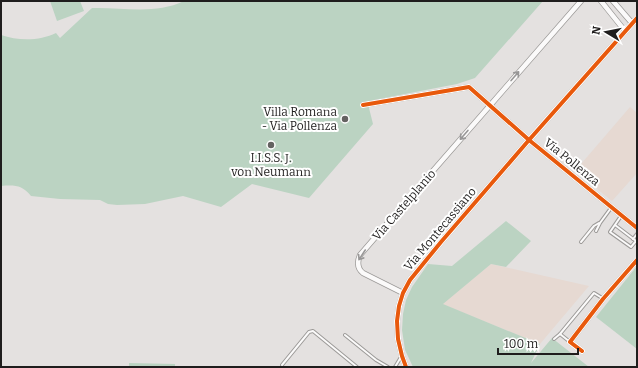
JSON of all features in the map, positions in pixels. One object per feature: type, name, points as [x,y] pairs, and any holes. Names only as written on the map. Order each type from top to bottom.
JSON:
[{"type":"street","name":"Via Castelplanio","points":[[403,293],[363,273],[358,266],[359,258],[581,1]]},
{"type":"street","points":[[601,1],[625,31]]},
{"type":"street","points":[[613,1],[632,23]]},
{"type":"street","name":"Via Montecassiano","points":[[406,367],[398,339],[397,321],[403,293],[410,280],[637,18]]},
{"type":"street","name":"Via Pollenza","points":[[363,105],[469,87],[530,140],[637,228]]},
{"type":"street","points":[[582,351],[570,342],[603,299],[637,260]]},
{"type":"lane","points":[[596,231],[612,207]]},
{"type":"lane","points":[[615,225],[636,241],[631,247],[610,232],[622,215]]},
{"type":"lane","points":[[581,242],[594,226],[600,223]]},
{"type":"lane","points":[[633,239],[637,234]]},
{"type":"lane","points":[[554,339],[560,334],[594,293],[603,299]]},
{"type":"lane","points":[[282,365],[309,332],[312,331],[357,367]]},
{"type":"lane","points":[[560,334],[570,342]]},
{"type":"lane","points":[[345,336],[376,360],[388,367]]},
{"type":"lane","points":[[395,367],[402,356]]},
{"type":"shaded area","points":[[630,107],[637,113],[637,173],[612,201],[575,171]]},
{"type":"shaded area","points":[[491,264],[589,286],[540,344],[442,304]]},
{"type":"green space","points":[[50,1],[80,1],[84,11],[57,21]]},
{"type":"green space","points":[[184,1],[543,1],[475,78],[457,84],[374,100],[369,108],[373,124],[309,198],[252,184],[221,207],[183,196],[145,204],[117,205],[108,204],[100,200],[60,199],[31,196],[18,186],[1,186],[1,35],[22,39],[36,39],[56,33],[60,38],[92,8],[150,9],[162,8]]},
{"type":"green space","points":[[506,221],[531,241],[506,267],[491,264],[443,304],[540,344],[531,363],[552,338],[589,367],[413,367],[405,350],[402,330],[406,300],[412,287],[428,264],[452,266]]},
{"type":"green space","points":[[637,266],[637,349],[596,317]]},
{"type":"green space","points":[[129,363],[175,364],[175,367],[129,367]]},
{"type":"cycle path","points":[[406,367],[398,339],[397,321],[403,293],[410,280],[529,140],[637,18]]},
{"type":"cycle path","points":[[363,105],[469,87],[529,140],[637,228]]},
{"type":"cycle path","points":[[582,351],[570,342],[603,299],[637,260]]},
{"type":"place","name":"Villa Romana - Via Pollenza","points":[[345,119]]},
{"type":"place","name":"I.I.S.S. J. von Neumann","points":[[271,145]]}]
